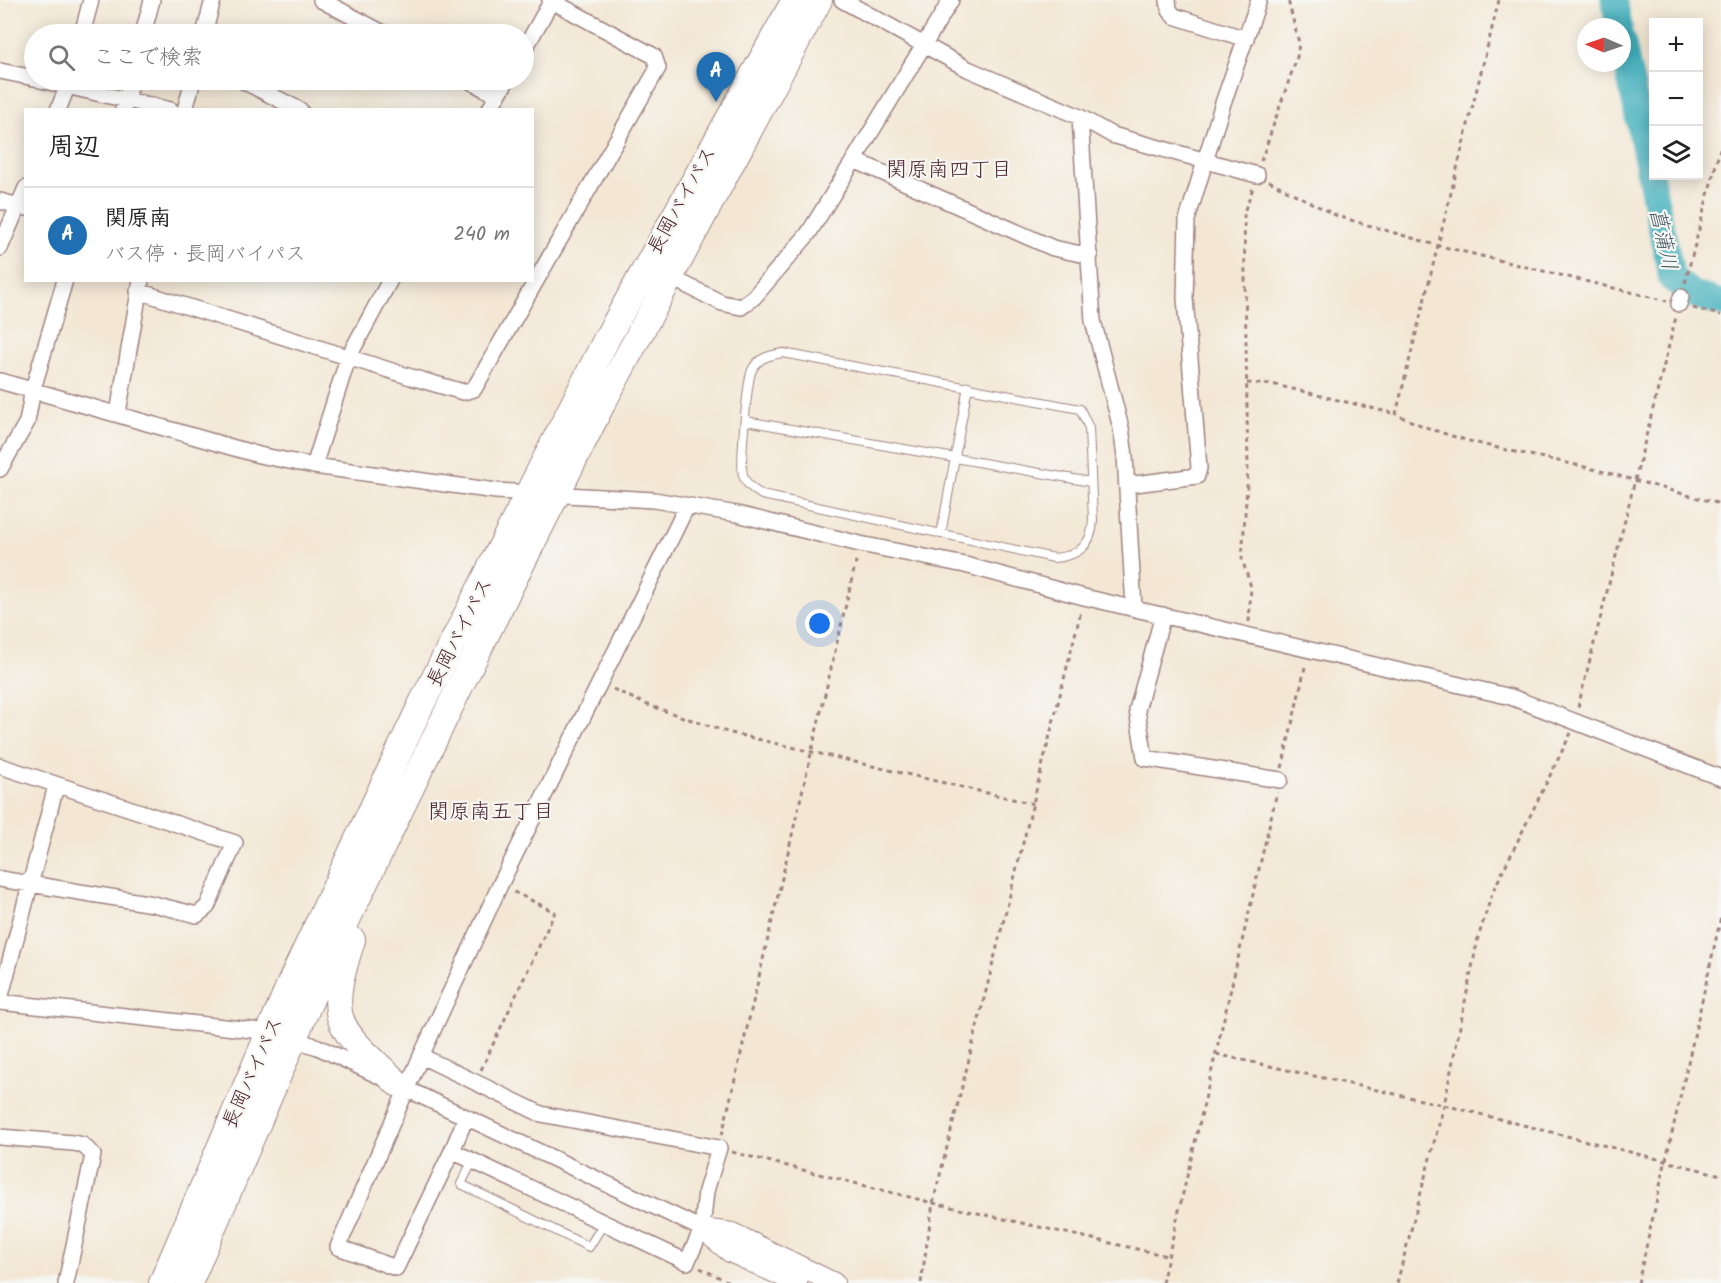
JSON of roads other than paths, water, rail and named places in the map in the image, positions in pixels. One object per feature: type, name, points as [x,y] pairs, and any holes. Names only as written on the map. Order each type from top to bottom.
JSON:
[{"type":"highway","name":"長岡バイパス","points":[[162,1283],[293,977],[421,705],[658,242],[795,0]]},
{"type":"highway","name":"長岡バイパス","points":[[189,1283],[328,959],[378,856],[557,492],[819,0]]},
{"type":"highway","points":[[378,856],[339,980],[337,1007],[344,1030],[402,1086]]},
{"type":"street","points":[[85,24],[91,0]]},
{"type":"street","points":[[146,24],[152,0]]},
{"type":"street","points":[[207,24],[213,0]]},
{"type":"street","points":[[321,0],[366,24]]},
{"type":"street","points":[[117,413],[140,286],[348,358],[463,392],[474,389],[658,68],[654,56],[551,0],[534,31]]},
{"type":"street","points":[[842,0],[968,69],[1080,117],[1112,135],[1208,159],[1257,175]]},
{"type":"street","points":[[670,277],[722,303],[741,307],[754,297],[808,234],[951,0]]},
{"type":"street","points":[[1168,0],[1169,9],[1174,16],[1246,39]]},
{"type":"street","points":[[1127,485],[1197,477],[1199,468],[1184,266],[1187,220],[1208,159],[1223,103],[1259,0]]},
{"type":"street","points":[[0,71],[24,76]]},
{"type":"street","points":[[59,108],[66,90]]},
{"type":"street","points":[[89,90],[125,104],[156,108]]},
{"type":"street","points":[[185,108],[190,90]]},
{"type":"street","points":[[261,90],[296,108]]},
{"type":"street","points":[[487,90],[498,96]]},
{"type":"street","points":[[490,108],[501,90]]},
{"type":"street","points":[[1080,117],[1093,321],[1121,428],[1127,485],[1134,608]]},
{"type":"street","points":[[854,160],[1053,248],[1090,256]]},
{"type":"street","points":[[0,201],[21,207],[0,248]]},
{"type":"street","points":[[0,469],[27,422],[33,389],[64,282]]},
{"type":"street","points":[[314,466],[348,358],[388,282]]},
{"type":"street","points":[[0,381],[259,455],[314,466],[462,486],[610,495],[687,506],[736,514],[860,544],[965,565],[1084,597],[1511,697],[1721,778]]},
{"type":"street","points":[[466,1117],[396,1268],[338,1247],[402,1086],[421,1056],[598,682],[687,506]]},
{"type":"street","points":[[1163,615],[1137,710],[1145,758],[1280,780]]},
{"type":"street","points":[[0,766],[235,843],[207,907],[197,915],[153,904],[0,879]]},
{"type":"street","points":[[56,786],[28,885],[0,1000],[270,1032],[295,1038],[402,1086],[702,1229],[730,1252],[797,1283]]},
{"type":"street","points":[[421,1056],[541,1114],[719,1148],[706,1191],[702,1229],[687,1262],[452,1151]]},
{"type":"street","points":[[0,1137],[73,1143],[83,1145],[93,1155],[66,1283]]},
{"type":"street","points":[[702,1229],[732,1233],[834,1283]]},
{"type":"lane","points":[[783,353],[1080,408],[1089,429],[1093,535],[1081,551],[1067,557],[1054,558],[762,495],[752,488],[742,474],[746,421],[752,370],[756,363],[771,355],[783,353]]},
{"type":"lane","points":[[941,534],[968,386]]},
{"type":"lane","points":[[746,421],[1091,482]]},
{"type":"lane","points":[[473,1160],[461,1184],[590,1247],[604,1223]]},
{"type":"waterway","name":"菖蒲川","points":[[1614,0],[1617,18]]},
{"type":"waterway","name":"菖蒲川","points":[[1629,72],[1672,279],[1695,295],[1721,303]]},
{"type":"place","name":"関原南","points":[[716,102]]},
{"type":"district","name":"関原南四丁目","points":[[949,169]]},
{"type":"district","name":"関原南五丁目","points":[[491,811]]}]
